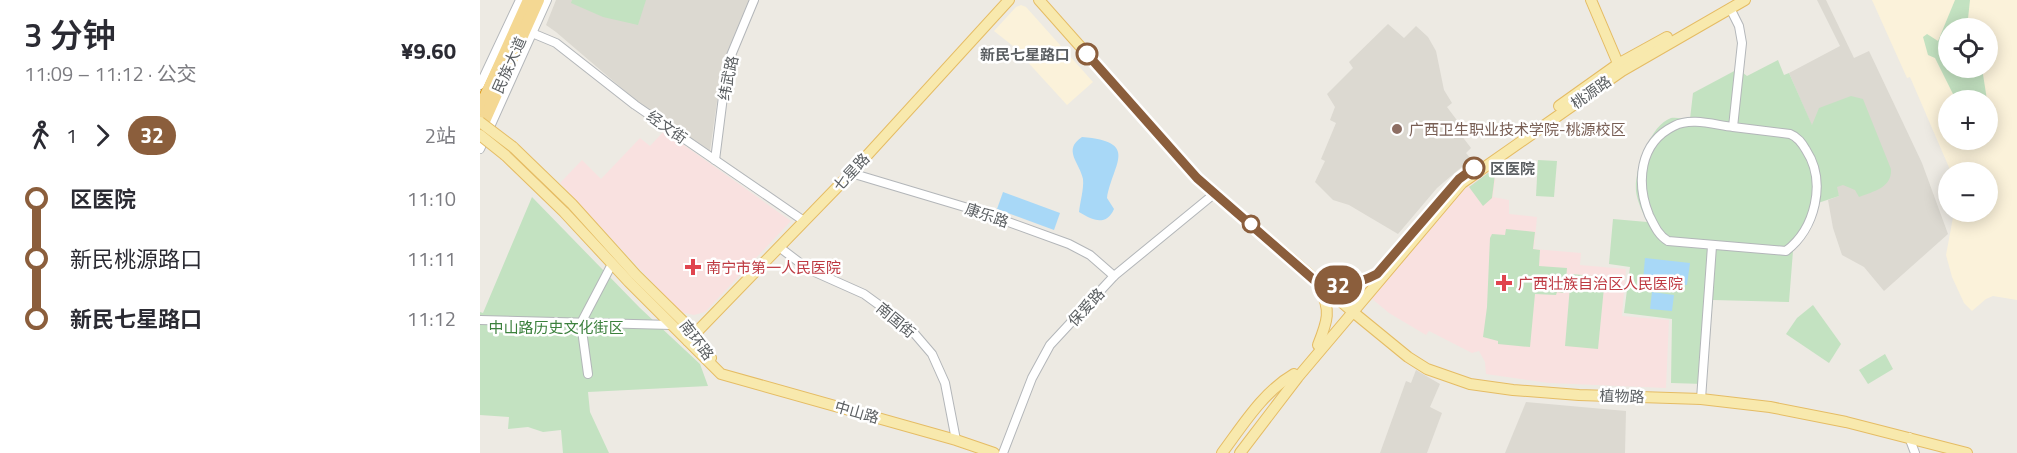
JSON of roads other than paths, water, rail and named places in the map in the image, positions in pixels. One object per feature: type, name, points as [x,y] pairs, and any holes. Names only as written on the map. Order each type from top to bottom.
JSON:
[{"type":"highway","name":"民族大道","points":[[480,109],[529,0]]},
{"type":"highway","name":"民族大道","points":[[480,130],[529,0]]},
{"type":"main road","name":"七星路","points":[[691,337],[851,172],[1009,0]]},
{"type":"main road","name":"植物路","points":[[1039,0],[1197,178],[1350,310],[1408,357],[1427,369],[1470,384],[1513,390],[1701,399],[1770,407],[1846,422],[1967,453]]},
{"type":"main road","points":[[1591,0],[1620,67]]},
{"type":"main road","name":"桃源路","points":[[1283,391],[1377,274],[1459,179],[1620,67],[1732,4],[1745,0]]},
{"type":"main road","name":"桃源路","points":[[1296,376],[1318,345],[1462,183],[1620,67]]},
{"type":"main road","name":"南环路","points":[[480,123],[509,151],[572,204],[691,337],[721,374]]},
{"type":"main road","name":"南环路","points":[[480,135],[509,151],[672,326],[691,337]]},
{"type":"main road","points":[[1314,280],[1348,285],[1360,283],[1377,274]]},
{"type":"main road","points":[[1314,280],[1327,306],[1327,318],[1318,345]]},
{"type":"main road","name":"中山路","points":[[721,374],[956,440],[994,453]]},
{"type":"main road","points":[[1222,453],[1268,393],[1280,382],[1296,376]]},
{"type":"main road","points":[[1247,453],[1290,394],[1296,376]]},
{"type":"main road","points":[[1231,453],[1283,391]]},
{"type":"main road","points":[[1240,453],[1283,391]]},
{"type":"street","points":[[480,85],[529,0]]},
{"type":"street","points":[[480,149],[547,0]]},
{"type":"street","name":"纬武路","points":[[715,160],[727,65],[754,0]]},
{"type":"street","points":[[1732,4],[1742,43],[1733,127]]},
{"type":"street","name":"经文街","points":[[532,33],[556,43],[635,105],[804,221]]},
{"type":"street","points":[[1686,121],[1733,127],[1790,134],[1796,137],[1810,156],[1817,172],[1818,193],[1812,213],[1793,245],[1785,251],[1668,241],[1662,237],[1652,221],[1642,193],[1641,181],[1643,162],[1661,133],[1686,121]]},
{"type":"street","name":"康乐路","points":[[851,172],[978,211],[1069,244],[1090,255],[1114,276]]},
{"type":"street","name":"保爱路","points":[[1003,453],[1041,358],[1050,345],[1114,276],[1214,194]]},
{"type":"street","points":[[1701,399],[1712,246]]},
{"type":"street","name":"南国街","points":[[779,247],[808,269],[864,294],[908,326],[932,354],[945,384],[956,440]]},
{"type":"street","points":[[588,374],[581,323],[612,264]]},
{"type":"street","points":[[480,320],[672,326]]},
{"type":"street","points":[[1909,437],[1915,453]]},
{"type":"water","points":[[1082,137],[1100,140],[1117,149],[1117,165],[1107,198],[1114,209],[1111,215],[1103,220],[1094,219],[1079,212],[1083,179],[1074,157],[1073,147]]},
{"type":"water","points":[[1003,192],[1060,213],[1054,230],[997,209]]},
{"type":"water","points":[[1645,258],[1690,263],[1687,285],[1643,281]]},
{"type":"water","points":[[1652,292],[1674,295],[1672,311],[1650,309]]},
{"type":"place","name":"新民七星路口","points":[[1087,54]]},
{"type":"place","name":"广西卫生职业技术学院-桃源校区","points":[[1397,129]]},
{"type":"place","name":"区医院","points":[[1474,168]]},
{"type":"place","name":"南宁市第一人民医院","points":[[693,267]]},
{"type":"place","name":"广西壮族自治区人民医院","points":[[1504,283]]},
{"type":"park label","name":"中山路历史文化街区","points":[[556,327]]}]
